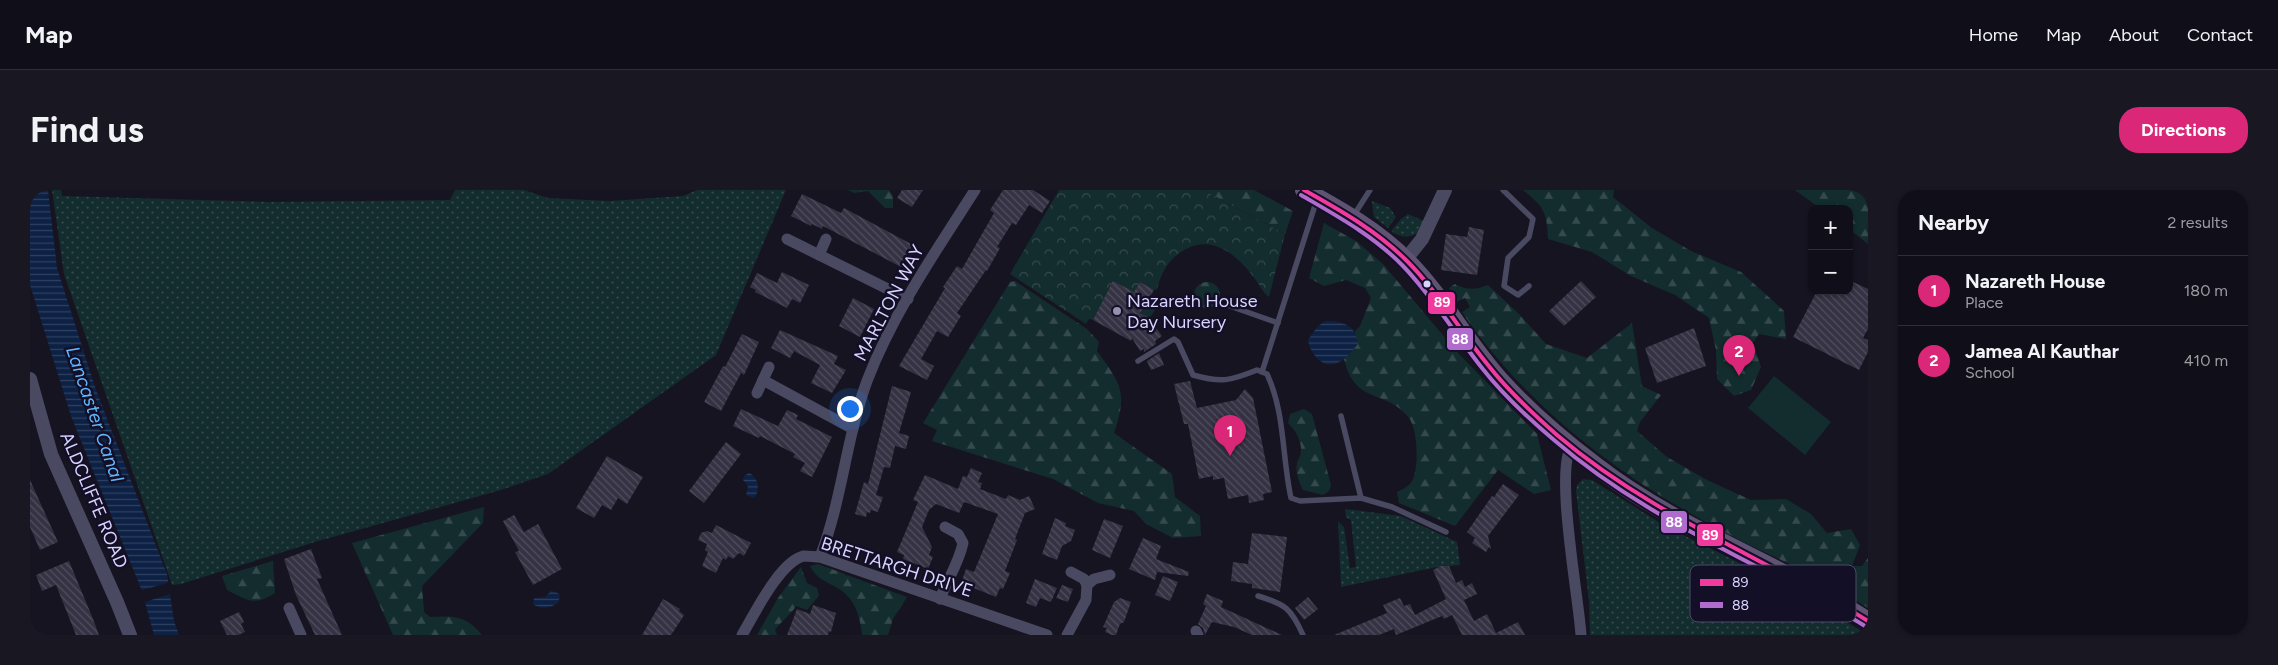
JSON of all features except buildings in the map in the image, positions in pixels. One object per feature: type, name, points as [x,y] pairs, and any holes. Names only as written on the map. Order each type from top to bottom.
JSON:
[{"type":"main road","points":[[1311,194],[1353,217],[1406,260],[1500,380],[1596,466],[1654,505],[1771,565]]},
{"type":"main road","points":[[1856,614],[1868,621]]},
{"type":"street","name":"MARLTON WAY","points":[[820,557],[852,429],[867,382],[881,347],[975,190]]},
{"type":"street","points":[[1406,260],[1422,239],[1445,190]]},
{"type":"street","points":[[787,239],[908,299]]},
{"type":"street","points":[[818,255],[826,239]]},
{"type":"street","points":[[757,393],[769,367]]},
{"type":"street","name":"ALDCLIFFE ROAD","points":[[30,378],[51,454],[130,635]]},
{"type":"street","points":[[762,380],[852,429]]},
{"type":"street","points":[[1572,445],[1567,452],[1564,480],[1581,635]]},
{"type":"street","points":[[940,600],[945,586],[961,557],[963,543],[958,534],[945,528]]},
{"type":"street","name":"BRETTARGH DRIVE","points":[[742,635],[774,583],[790,564],[804,556],[820,557],[940,600],[1047,635]]},
{"type":"street","points":[[1067,635],[1086,600],[1088,585],[1084,579],[1071,572]]},
{"type":"street","points":[[1088,585],[1099,576],[1110,575]]},
{"type":"street","points":[[289,608],[301,635]]},
{"type":"lane","points":[[1353,217],[1370,190]]},
{"type":"lane","points":[[1503,190],[1533,218],[1529,237],[1508,258],[1504,286],[1518,295],[1529,286]]},
{"type":"lane","points":[[1262,372],[1278,323],[1311,194]]},
{"type":"lane","points":[[1228,305],[1278,323]]},
{"type":"lane","points":[[1138,361],[1174,339],[1178,342],[1193,375],[1214,381],[1235,378],[1257,370],[1267,374],[1283,437],[1291,498],[1300,501],[1361,498],[1392,507],[1446,532]]},
{"type":"lane","points":[[1342,416],[1361,498]]},
{"type":"lane","points":[[1258,596],[1282,603],[1290,610],[1303,635]]},
{"type":"green space","points":[[52,190],[61,190],[62,196],[270,202],[450,200],[455,190],[524,190],[548,198],[610,201],[683,196],[697,190],[786,190],[716,355],[548,474],[501,490],[315,542],[181,584],[172,585],[64,274]]},
{"type":"green space","points":[[848,190],[889,190],[893,196],[893,208],[885,208],[868,191],[854,193]]},
{"type":"green space","points":[[1059,190],[1203,190],[1285,234],[1269,297],[1242,263],[1226,251],[1208,244],[1198,245],[1188,248],[1172,260],[1164,270],[1157,289],[1154,290],[1140,282],[1136,289],[1150,297],[1152,304],[1157,306],[1150,318],[1122,303],[1114,282],[1093,320],[1089,319],[1086,324],[1010,274]]},
{"type":"green space","points":[[1203,190],[1254,190],[1293,211],[1285,234]]},
{"type":"green space","points":[[1523,190],[1614,190],[1613,197],[1652,228],[1691,251],[1741,272],[1784,311],[1786,339],[1759,334],[1753,343],[1761,367],[1751,390],[1734,396],[1717,379],[1716,350],[1709,318],[1675,295],[1631,276],[1592,252],[1548,239],[1547,222],[1543,211],[1536,201]]},
{"type":"green space","points":[[1795,190],[1868,190],[1868,244],[1853,232],[1853,205],[1816,205]]},
{"type":"green space","points":[[1372,201],[1390,208],[1396,217],[1388,228],[1374,217]]},
{"type":"green space","points":[[1408,214],[1426,222],[1420,231],[1406,237],[1391,231],[1401,219]]},
{"type":"green space","points":[[1324,223],[1356,241],[1383,264],[1457,352],[1537,434],[1551,490],[1534,494],[1498,470],[1455,526],[1399,503],[1397,492],[1410,484],[1415,471],[1417,451],[1412,424],[1400,409],[1363,390],[1349,374],[1344,359],[1357,345],[1355,331],[1360,326],[1371,298],[1365,288],[1346,280],[1324,286],[1309,278]]},
{"type":"green space","points":[[1015,281],[1087,329],[1099,342],[1097,351],[1112,372],[1120,389],[1121,408],[1114,433],[1172,474],[1175,497],[1200,516],[1201,536],[1173,538],[1146,524],[1134,511],[1098,503],[1053,479],[932,441],[937,430],[923,423],[1010,282]]},
{"type":"green space","points":[[1207,282],[1216,286],[1220,295],[1216,304],[1207,308],[1198,304],[1194,295],[1198,286]]},
{"type":"green space","points":[[1455,284],[1471,289],[1488,285],[1519,314],[1546,344],[1587,358],[1632,323],[1642,386],[1661,395],[1640,422],[1637,431],[1667,457],[1707,480],[1751,500],[1786,499],[1811,514],[1827,533],[1851,529],[1860,545],[1852,565],[1792,565],[1695,516],[1619,468],[1584,442],[1518,382],[1462,312],[1470,307],[1465,298],[1456,302],[1449,288]]},
{"type":"green space","points":[[1774,376],[1831,422],[1805,455],[1748,408]]},
{"type":"green space","points":[[1304,409],[1312,414],[1331,485],[1329,491],[1323,495],[1303,490],[1297,473],[1297,463],[1301,447],[1294,430],[1288,423],[1290,414]]},
{"type":"green space","points":[[1583,479],[1592,480],[1665,526],[1744,565],[1690,565],[1690,622],[1846,622],[1868,635],[1590,635],[1589,601],[1576,491],[1577,485]]},
{"type":"green space","points":[[484,507],[483,523],[422,586],[424,612],[430,617],[452,617],[465,620],[482,635],[393,635],[352,543]]},
{"type":"green space","points":[[1345,509],[1401,516],[1457,542],[1460,565],[1437,567],[1341,587],[1338,521],[1344,527],[1350,568],[1356,567],[1351,520],[1346,517]]},
{"type":"green space","points":[[1868,558],[1868,608],[1856,601],[1856,566],[1862,566]]},
{"type":"green space","points":[[273,561],[275,593],[256,601],[246,599],[227,590],[222,576]]},
{"type":"green space","points":[[818,564],[846,576],[907,597],[893,619],[888,635],[862,635],[860,620],[855,606],[841,590],[817,576],[810,566]]},
{"type":"green space","points":[[801,567],[807,583],[817,588],[819,596],[807,610],[796,606],[775,630],[777,635],[757,635],[778,598]]},
{"type":"water","name":"Lancaster Canal","points":[[30,190],[48,190],[57,268],[96,390],[167,574],[174,621],[179,635],[154,635],[142,591],[71,416],[30,285]]},
{"type":"water","points":[[1325,321],[1343,323],[1352,329],[1357,338],[1357,345],[1351,352],[1342,361],[1333,364],[1323,363],[1319,360],[1312,351],[1308,340],[1317,327]]},
{"type":"water","points":[[749,473],[755,477],[758,488],[754,498],[746,495],[748,486],[743,480],[744,476]]},
{"type":"water","points":[[551,591],[558,593],[560,596],[558,603],[546,608],[533,604],[534,598],[545,597]]},
{"type":"pier","points":[[171,582],[173,593],[142,603],[139,591]]},
{"type":"transit line","name":"89","points":[[1304,190],[1371,231],[1407,261],[1429,286],[1504,384],[1557,435],[1593,464],[1669,513],[1767,565]]},
{"type":"transit line","name":"88","points":[[1301,195],[1355,227],[1392,255],[1424,290],[1498,388],[1554,440],[1590,469],[1628,495],[1705,540],[1753,565]]},
{"type":"transit line","name":"89","points":[[1856,614],[1868,621]]},
{"type":"transit line","name":"88","points":[[1856,621],[1865,626]]},
{"type":"place","name":"Nazareth House Day Nursery","points":[[1117,311]]},
{"type":"place","name":"Jamea Al Kauthar","points":[[1739,376]]},
{"type":"place","name":"Nazareth House","points":[[1230,456]]}]
